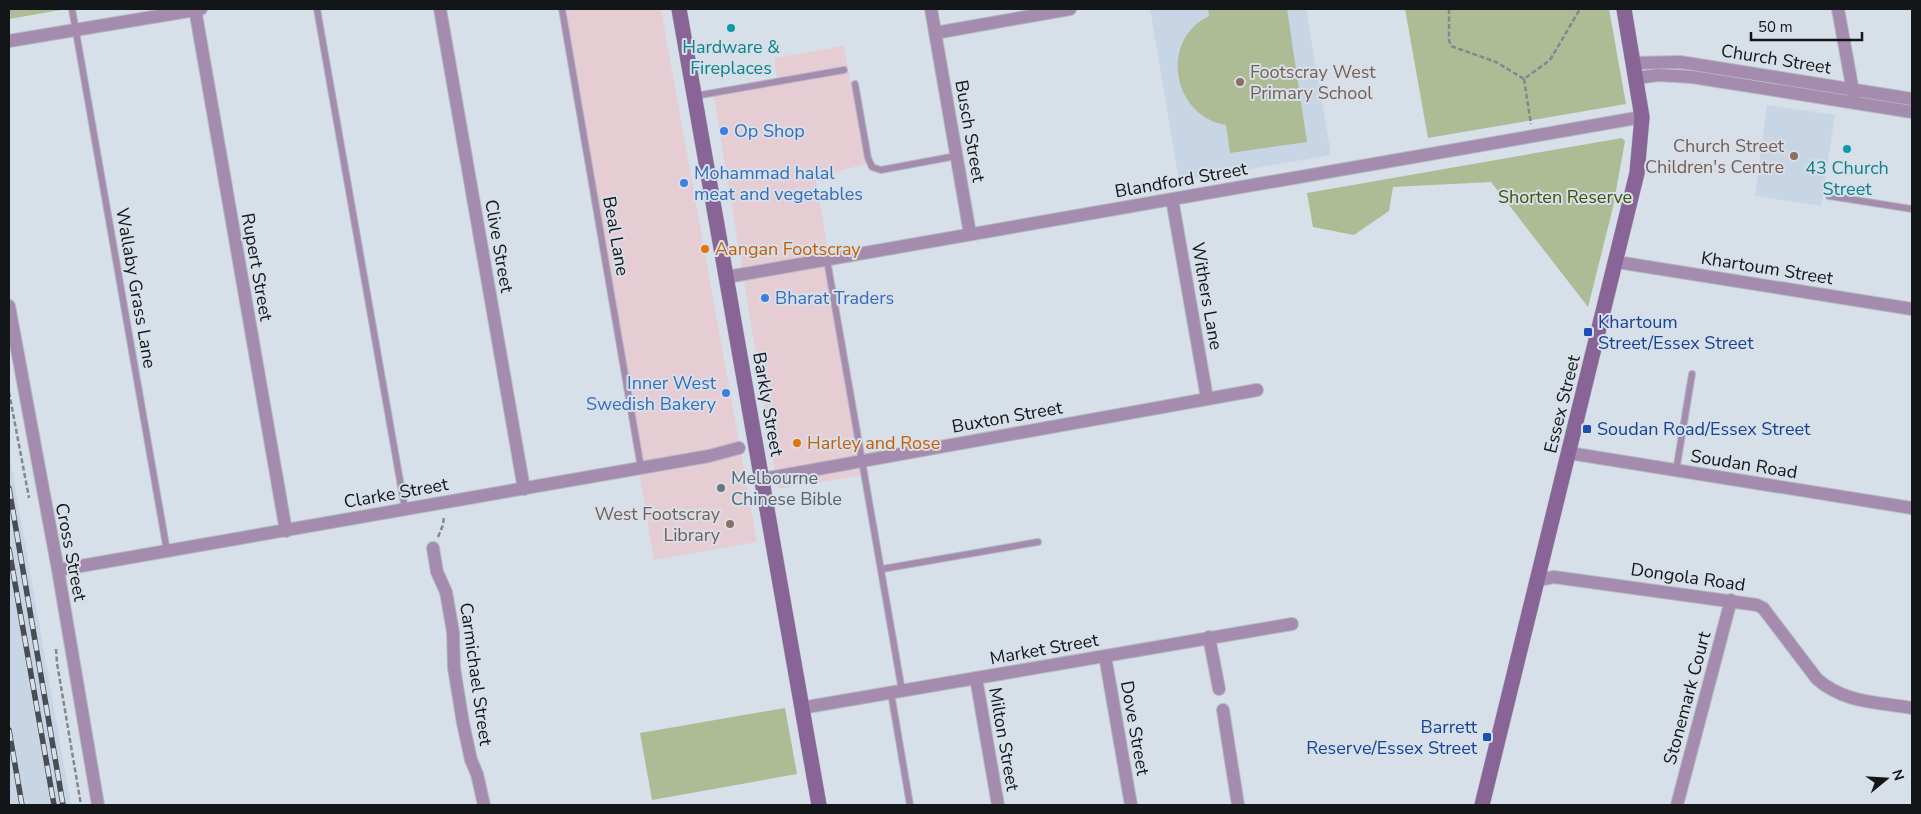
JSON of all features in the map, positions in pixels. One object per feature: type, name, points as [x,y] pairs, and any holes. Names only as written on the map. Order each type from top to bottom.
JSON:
[{"type":"street","points":[[9,41],[197,9]]},
{"type":"street","name":"Rupert Street","points":[[197,9],[286,531]]},
{"type":"street","name":"Clive Street","points":[[440,9],[524,488]]},
{"type":"street","name":"Barkly Street","points":[[679,9],[819,805]]},
{"type":"street","name":"Busch Street","points":[[931,9],[970,234]]},
{"type":"street","points":[[935,33],[1070,9]]},
{"type":"street","name":"Essex Street","points":[[1482,805],[1617,262],[1637,173],[1642,117],[1624,9]]},
{"type":"street","points":[[1838,9],[1854,103]]},
{"type":"street","name":"Church Street","points":[[1635,71],[1680,62],[1912,99]]},
{"type":"street","name":"Church Street","points":[[1635,71],[1658,75],[1683,76],[1912,112]]},
{"type":"street","name":"Blandford Street","points":[[726,277],[1642,117]]},
{"type":"street","name":"Withers Lane","points":[[1172,199],[1206,398]]},
{"type":"street","name":"Khartoum Street","points":[[1617,262],[1912,309]]},
{"type":"street","name":"Cross Street","points":[[9,306],[58,570],[98,805]]},
{"type":"street","name":"Buxton Street","points":[[762,479],[1257,390]]},
{"type":"street","name":"Clarke Street","points":[[58,570],[709,456],[739,448]]},
{"type":"street","name":"Soudan Road","points":[[1570,453],[1912,508]]},
{"type":"street","name":"Carmichael Street","points":[[433,548],[437,572],[446,592],[454,632],[454,668],[470,760],[477,774],[484,805]]},
{"type":"street","name":"Dongola Road","points":[[1538,580],[1554,576],[1750,602],[1763,608],[1817,679],[1835,693],[1851,698],[1912,708]]},
{"type":"street","name":"Stonemark Court","points":[[1677,805],[1731,600]]},
{"type":"street","name":"Market Street","points":[[801,708],[1292,624]]},
{"type":"street","points":[[1209,637],[1219,690]]},
{"type":"street","name":"Dove Street","points":[[1105,656],[1130,805]]},
{"type":"street","name":"Milton Street","points":[[976,678],[998,805]]},
{"type":"street","points":[[1223,710],[1238,805]]},
{"type":"lane","name":"Wallaby Grass Lane","points":[[72,9],[167,551]]},
{"type":"lane","points":[[317,9],[405,509]]},
{"type":"lane","name":"Beal Lane","points":[[562,9],[641,468]]},
{"type":"lane","points":[[695,96],[844,70]]},
{"type":"lane","points":[[855,84],[868,158],[872,167],[880,170],[956,156]]},
{"type":"lane","points":[[1830,196],[1912,209]]},
{"type":"lane","points":[[827,260],[882,569],[910,805]]},
{"type":"lane","points":[[1676,470],[1692,374]]},
{"type":"lane","points":[[882,569],[1038,542]]},
{"type":"path","points":[[1449,9],[1449,40],[1451,46],[1496,62],[1524,79],[1533,136]]},
{"type":"path","points":[[1524,79],[1550,60],[1580,9]]},
{"type":"path","points":[[9,392],[26,488],[32,504]]},
{"type":"path","points":[[433,548],[443,525],[441,502]]},
{"type":"path","points":[[56,644],[56,663],[81,805]]},
{"type":"shaded area","points":[[560,9],[661,9],[757,542],[654,560]]},
{"type":"shaded area","name":"Footscray West Primary School","points":[[1150,9],[1306,9],[1331,155],[1179,181]]},
{"type":"shaded area","points":[[844,46],[866,164],[815,177],[869,474],[778,489],[713,91],[777,79],[774,58]]},
{"type":"shaded area","name":"Church Street Children's Centre","points":[[1767,105],[1835,115],[1821,206],[1755,196]]},
{"type":"shaded area","points":[[9,452],[71,805],[9,805]]},
{"type":"green space","points":[[9,9],[66,9],[9,19]]},
{"type":"green space","points":[[1208,9],[1287,9],[1307,142],[1230,153],[1226,125],[1208,119],[1194,108],[1184,93],[1178,76],[1178,59],[1183,42],[1193,27],[1209,16]]},
{"type":"green space","points":[[1405,9],[1609,9],[1626,104],[1428,138]]},
{"type":"green space","name":"Shorten Reserve","points":[[1622,138],[1625,141],[1613,207],[1588,307],[1491,182],[1393,187],[1389,211],[1354,235],[1313,227],[1307,193]]},
{"type":"green space","points":[[785,708],[797,774],[652,800],[640,733]]},
{"type":"railway","points":[[9,488],[63,805]]},
{"type":"railway","points":[[9,549],[54,805]]},
{"type":"railway","points":[[9,730],[22,805]]},
{"type":"place","name":"Hardware & Fireplaces","points":[[731,28]]},
{"type":"place","name":"Footscray West Primary School","points":[[1240,82]]},
{"type":"place","name":"Op Shop","points":[[724,131]]},
{"type":"place","name":"43 Church Street","points":[[1847,149]]},
{"type":"place","name":"Church Street Children's Centre","points":[[1794,156]]},
{"type":"place","name":"Mohammad halal meat and vegetables","points":[[684,183]]},
{"type":"place","name":"Aangan Footscray","points":[[705,249]]},
{"type":"place","name":"Bharat Traders","points":[[765,298]]},
{"type":"place","name":"Khartoum Street/Essex Street","points":[[1588,332]]},
{"type":"place","name":"Inner West Swedish Bakery","points":[[726,393]]},
{"type":"place","name":"Soudan Road/Essex Street","points":[[1587,429]]},
{"type":"place","name":"Harley and Rose","points":[[797,443]]},
{"type":"place","name":"Melbourne Chinese Bible","points":[[721,488]]},
{"type":"place","name":"West Footscray Library","points":[[730,524]]},
{"type":"place","name":"Barrett Reserve/Essex Street","points":[[1487,737]]}]
